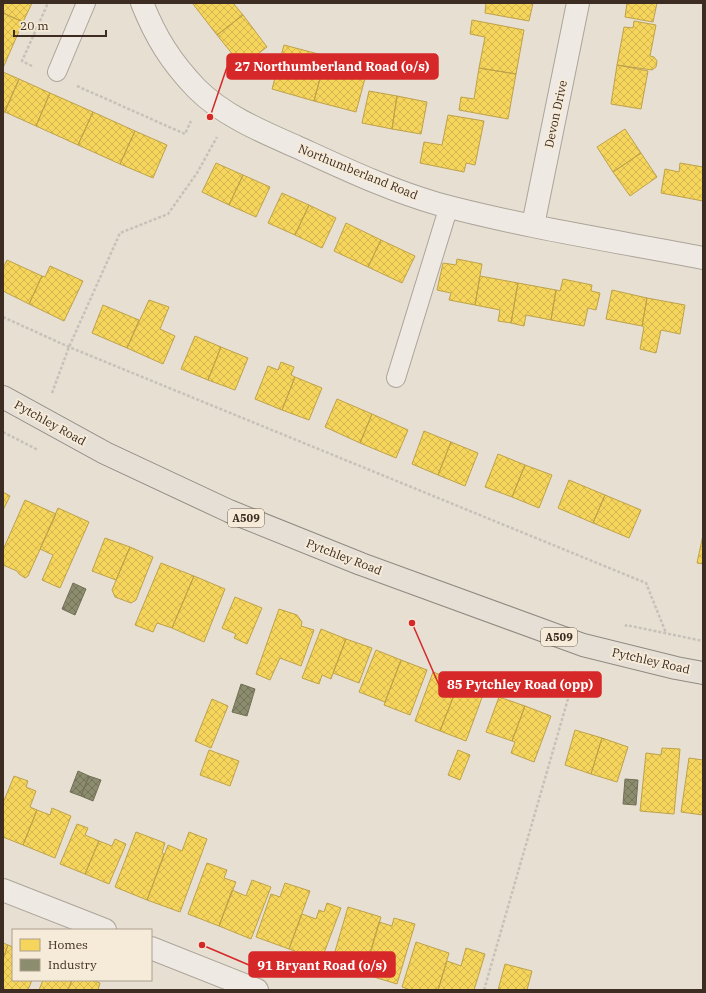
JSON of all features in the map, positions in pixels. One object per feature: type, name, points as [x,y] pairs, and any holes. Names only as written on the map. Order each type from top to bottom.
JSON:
[{"type":"main road","name":"Pytchley Road","points":[[3,397],[125,463],[229,511],[354,561],[583,645],[676,668],[703,673]]},
{"type":"street","name":"Northumberland Road","points":[[142,3],[153,30],[173,62],[198,90],[229,113],[264,132],[370,180],[449,206],[533,225],[703,258]]},
{"type":"street","name":"Devon Drive","points":[[533,225],[578,3]]},
{"type":"street","points":[[3,890],[102,929]]},
{"type":"street","points":[[152,948],[257,990]]},
{"type":"lane","points":[[56,72],[86,3]]},
{"type":"lane","points":[[396,378],[449,206]]},
{"type":"path","points":[[36,67],[22,61],[48,3]]},
{"type":"path","points":[[71,83],[185,134],[193,116]]},
{"type":"path","points":[[54,386],[69,347],[120,233],[168,214],[197,173],[229,113]]},
{"type":"path","points":[[3,317],[69,347],[646,583],[666,633]]},
{"type":"path","points":[[484,990],[576,670]]},
{"type":"building: Homes","points":[[3,3],[32,3],[23,22],[3,13]]},
{"type":"building: Homes","points":[[233,3],[243,15],[217,35],[193,4]]},
{"type":"building: Homes","points":[[486,3],[533,3],[529,21],[485,13]]},
{"type":"building: Homes","points":[[627,3],[657,3],[653,22],[625,17]]},
{"type":"building: Homes","points":[[3,13],[23,22],[3,68]]},
{"type":"building: Homes","points":[[243,15],[267,47],[242,66],[217,35]]},
{"type":"building: Homes","points":[[472,20],[524,30],[516,74],[479,68],[485,37],[470,34]]},
{"type":"building: Homes","points":[[634,21],[656,25],[650,56],[654,57],[657,61],[656,67],[652,70],[617,65],[624,27],[633,28]]},
{"type":"building: Homes","points":[[284,45],[326,56],[314,101],[272,89]]},
{"type":"building: Homes","points":[[326,56],[368,67],[356,112],[314,101]]},
{"type":"building: Homes","points":[[617,65],[648,71],[641,109],[611,104]]},
{"type":"building: Homes","points":[[479,68],[516,74],[508,119],[459,110],[461,97],[474,99]]},
{"type":"building: Homes","points":[[3,72],[19,79],[3,115]]},
{"type":"building: Homes","points":[[19,79],[50,93],[36,126],[5,112]]},
{"type":"building: Homes","points":[[369,91],[397,96],[392,129],[362,123]]},
{"type":"building: Homes","points":[[50,93],[93,112],[78,145],[36,126]]},
{"type":"building: Homes","points":[[397,96],[427,102],[421,134],[392,129]]},
{"type":"building: Homes","points":[[93,112],[135,131],[120,164],[78,145]]},
{"type":"building: Homes","points":[[448,115],[484,121],[475,165],[466,163],[464,172],[420,163],[424,142],[442,145]]},
{"type":"building: Homes","points":[[625,129],[641,153],[613,172],[597,147]]},
{"type":"building: Homes","points":[[135,131],[167,145],[153,178],[120,164]]},
{"type":"building: Homes","points":[[641,153],[657,177],[630,196],[613,172]]},
{"type":"building: Homes","points":[[216,163],[243,175],[229,205],[202,192]]},
{"type":"building: Homes","points":[[680,163],[703,167],[703,201],[661,193],[665,169],[679,172]]},
{"type":"building: Homes","points":[[243,175],[270,187],[256,217],[229,205]]},
{"type":"building: Homes","points":[[282,193],[309,205],[295,235],[268,223]]},
{"type":"building: Homes","points":[[309,205],[336,218],[322,248],[295,235]]},
{"type":"building: Homes","points":[[346,223],[381,240],[368,267],[334,251]]},
{"type":"building: Homes","points":[[381,240],[415,256],[402,283],[368,267]]},
{"type":"building: Homes","points":[[457,259],[482,264],[475,305],[449,300],[451,293],[437,290],[443,263],[456,265]]},
{"type":"building: Homes","points":[[7,260],[42,276],[29,304],[3,291],[3,268]]},
{"type":"building: Homes","points":[[50,266],[83,281],[64,321],[29,304],[42,276],[45,277]]},
{"type":"building: Homes","points":[[480,276],[518,283],[511,323],[498,321],[500,310],[475,305]]},
{"type":"building: Homes","points":[[563,279],[592,285],[591,291],[600,293],[596,310],[588,308],[584,326],[551,320],[556,290],[560,291]]},
{"type":"building: Homes","points":[[518,283],[556,290],[551,320],[526,315],[524,326],[511,323]]},
{"type":"building: Homes","points":[[612,290],[647,298],[642,326],[606,319]]},
{"type":"building: Homes","points":[[647,298],[685,305],[680,334],[661,330],[656,353],[640,349]]},
{"type":"building: Homes","points":[[149,300],[169,307],[160,329],[175,336],[163,364],[127,348]]},
{"type":"building: Homes","points":[[103,305],[139,320],[127,348],[92,333]]},
{"type":"building: Homes","points":[[195,336],[221,347],[208,380],[181,369]]},
{"type":"building: Homes","points":[[221,347],[248,358],[235,390],[208,380]]},
{"type":"building: Homes","points":[[281,362],[294,367],[291,375],[295,377],[282,410],[255,399],[268,366],[278,370]]},
{"type":"building: Homes","points":[[295,377],[322,388],[309,420],[282,410]]},
{"type":"building: Homes","points":[[337,399],[372,414],[360,443],[325,427]]},
{"type":"building: Homes","points":[[372,414],[408,430],[396,458],[360,443]]},
{"type":"building: Homes","points":[[424,431],[451,442],[438,475],[412,464]]},
{"type":"building: Homes","points":[[451,442],[478,453],[465,486],[438,475]]},
{"type":"building: Homes","points":[[498,454],[525,465],[512,497],[485,487]]},
{"type":"building: Homes","points":[[525,465],[552,475],[539,508],[512,497]]},
{"type":"building: Homes","points":[[569,480],[605,495],[593,523],[558,508]]},
{"type":"building: Homes","points":[[3,492],[10,496],[3,510]]},
{"type":"building: Homes","points":[[605,495],[641,510],[629,538],[593,523]]},
{"type":"building: Homes","points":[[25,500],[56,514],[28,576],[25,578],[17,571],[3,565],[3,550]]},
{"type":"building: Homes","points":[[58,508],[89,522],[60,588],[42,580],[53,555],[40,549]]},
{"type":"building: Homes","points":[[703,535],[703,564],[697,563]]},
{"type":"building: Homes","points":[[105,538],[130,547],[116,580],[92,571]]},
{"type":"building: Homes","points":[[130,547],[153,557],[136,600],[131,603],[115,597],[112,590]]},
{"type":"building: Homes","points":[[161,563],[194,576],[172,628],[157,623],[153,632],[135,625]]},
{"type":"building: Homes","points":[[194,576],[225,589],[204,642],[172,628]]},
{"type":"building: Homes","points":[[235,597],[262,608],[247,644],[234,638],[236,634],[222,628]]},
{"type":"building: Homes","points":[[279,609],[297,615],[302,622],[301,626],[314,630],[301,666],[280,658],[270,680],[256,674]]},
{"type":"building: Homes","points":[[321,629],[346,639],[331,679],[322,675],[319,684],[302,678]]},
{"type":"building: Homes","points":[[346,639],[372,648],[359,683],[333,673]]},
{"type":"building: Homes","points":[[376,650],[401,660],[385,702],[359,692]]},
{"type":"building: Homes","points":[[401,660],[427,670],[410,715],[384,705]]},
{"type":"building: Homes","points":[[433,672],[459,682],[440,731],[415,721]]},
{"type":"building: Homes","points":[[459,682],[484,692],[466,741],[440,731]]},
{"type":"building: Homes","points":[[499,697],[525,706],[512,741],[486,732]]},
{"type":"building: Homes","points":[[212,699],[228,706],[211,748],[195,741]]},
{"type":"building: Homes","points":[[525,706],[551,716],[534,762],[511,753],[515,742],[512,741]]},
{"type":"building: Homes","points":[[575,730],[602,738],[591,774],[565,765]]},
{"type":"building: Homes","points":[[602,738],[628,747],[617,782],[591,774]]},
{"type":"building: Homes","points":[[662,748],[680,749],[674,814],[640,811],[646,753],[661,755]]},
{"type":"building: Homes","points":[[209,750],[239,761],[230,786],[200,775]]},
{"type":"building: Homes","points":[[458,750],[470,755],[460,780],[448,775]]},
{"type":"building: Homes","points":[[689,758],[703,760],[703,815],[681,812]]},
{"type":"building: Homes","points":[[14,776],[28,781],[26,787],[36,791],[30,807],[37,810],[23,845],[3,837],[3,803]]},
{"type":"building: Homes","points":[[52,808],[71,816],[55,858],[23,845],[37,810],[50,815]]},
{"type":"building: Homes","points":[[77,824],[88,828],[85,835],[99,841],[85,874],[60,864]]},
{"type":"building: Homes","points":[[136,832],[165,843],[162,853],[164,854],[147,900],[115,887]]},
{"type":"building: Homes","points":[[189,832],[207,839],[180,912],[147,900],[168,845],[182,851]]},
{"type":"building: Homes","points":[[115,839],[126,844],[109,884],[85,874],[99,841],[112,846]]},
{"type":"building: Homes","points":[[207,863],[227,870],[224,878],[236,882],[219,926],[188,914]]},
{"type":"building: Homes","points":[[252,880],[271,887],[251,939],[219,926],[232,890],[246,896]]},
{"type":"building: Homes","points":[[285,883],[310,891],[289,949],[256,937],[271,894],[280,897]]},
{"type":"building: Homes","points":[[327,903],[341,908],[321,961],[289,949],[302,914],[316,919],[319,910],[324,912]]},
{"type":"building: Homes","points":[[348,907],[381,917],[364,974],[331,965]]},
{"type":"building: Homes","points":[[394,918],[415,924],[397,984],[364,974],[379,922],[392,926]]},
{"type":"building: Homes","points":[[416,942],[449,953],[438,990],[411,990],[402,987]]},
{"type":"building: Homes","points":[[3,943],[8,945],[3,959]]},
{"type":"building: Homes","points":[[8,945],[12,947],[12,981],[32,981],[28,990],[3,990],[3,959]]},
{"type":"building: Homes","points":[[466,948],[485,954],[474,990],[438,990],[447,961],[461,966]]},
{"type":"building: Homes","points":[[505,964],[532,971],[527,990],[498,990]]},
{"type":"building: Homes","points":[[43,981],[72,981],[68,990],[39,990]]},
{"type":"building: Homes","points":[[72,981],[95,981],[100,983],[98,990],[68,990]]},
{"type":"building: Industry","points":[[73,583],[86,589],[75,615],[62,609]]},
{"type":"building: Industry","points":[[241,684],[255,689],[247,716],[232,712]]},
{"type":"building: Industry","points":[[78,771],[89,776],[81,796],[70,792]]},
{"type":"building: Industry","points":[[89,776],[101,780],[93,801],[81,796]]},
{"type":"building: Industry","points":[[625,779],[638,780],[636,805],[623,804]]},
{"type":"place","name":"27 Northumberland Road (o/s)","points":[[210,117]]},
{"type":"place","name":"85 Pytchley Road (opp)","points":[[412,623]]},
{"type":"place","name":"91 Bryant Road (o/s)","points":[[202,945]]}]
